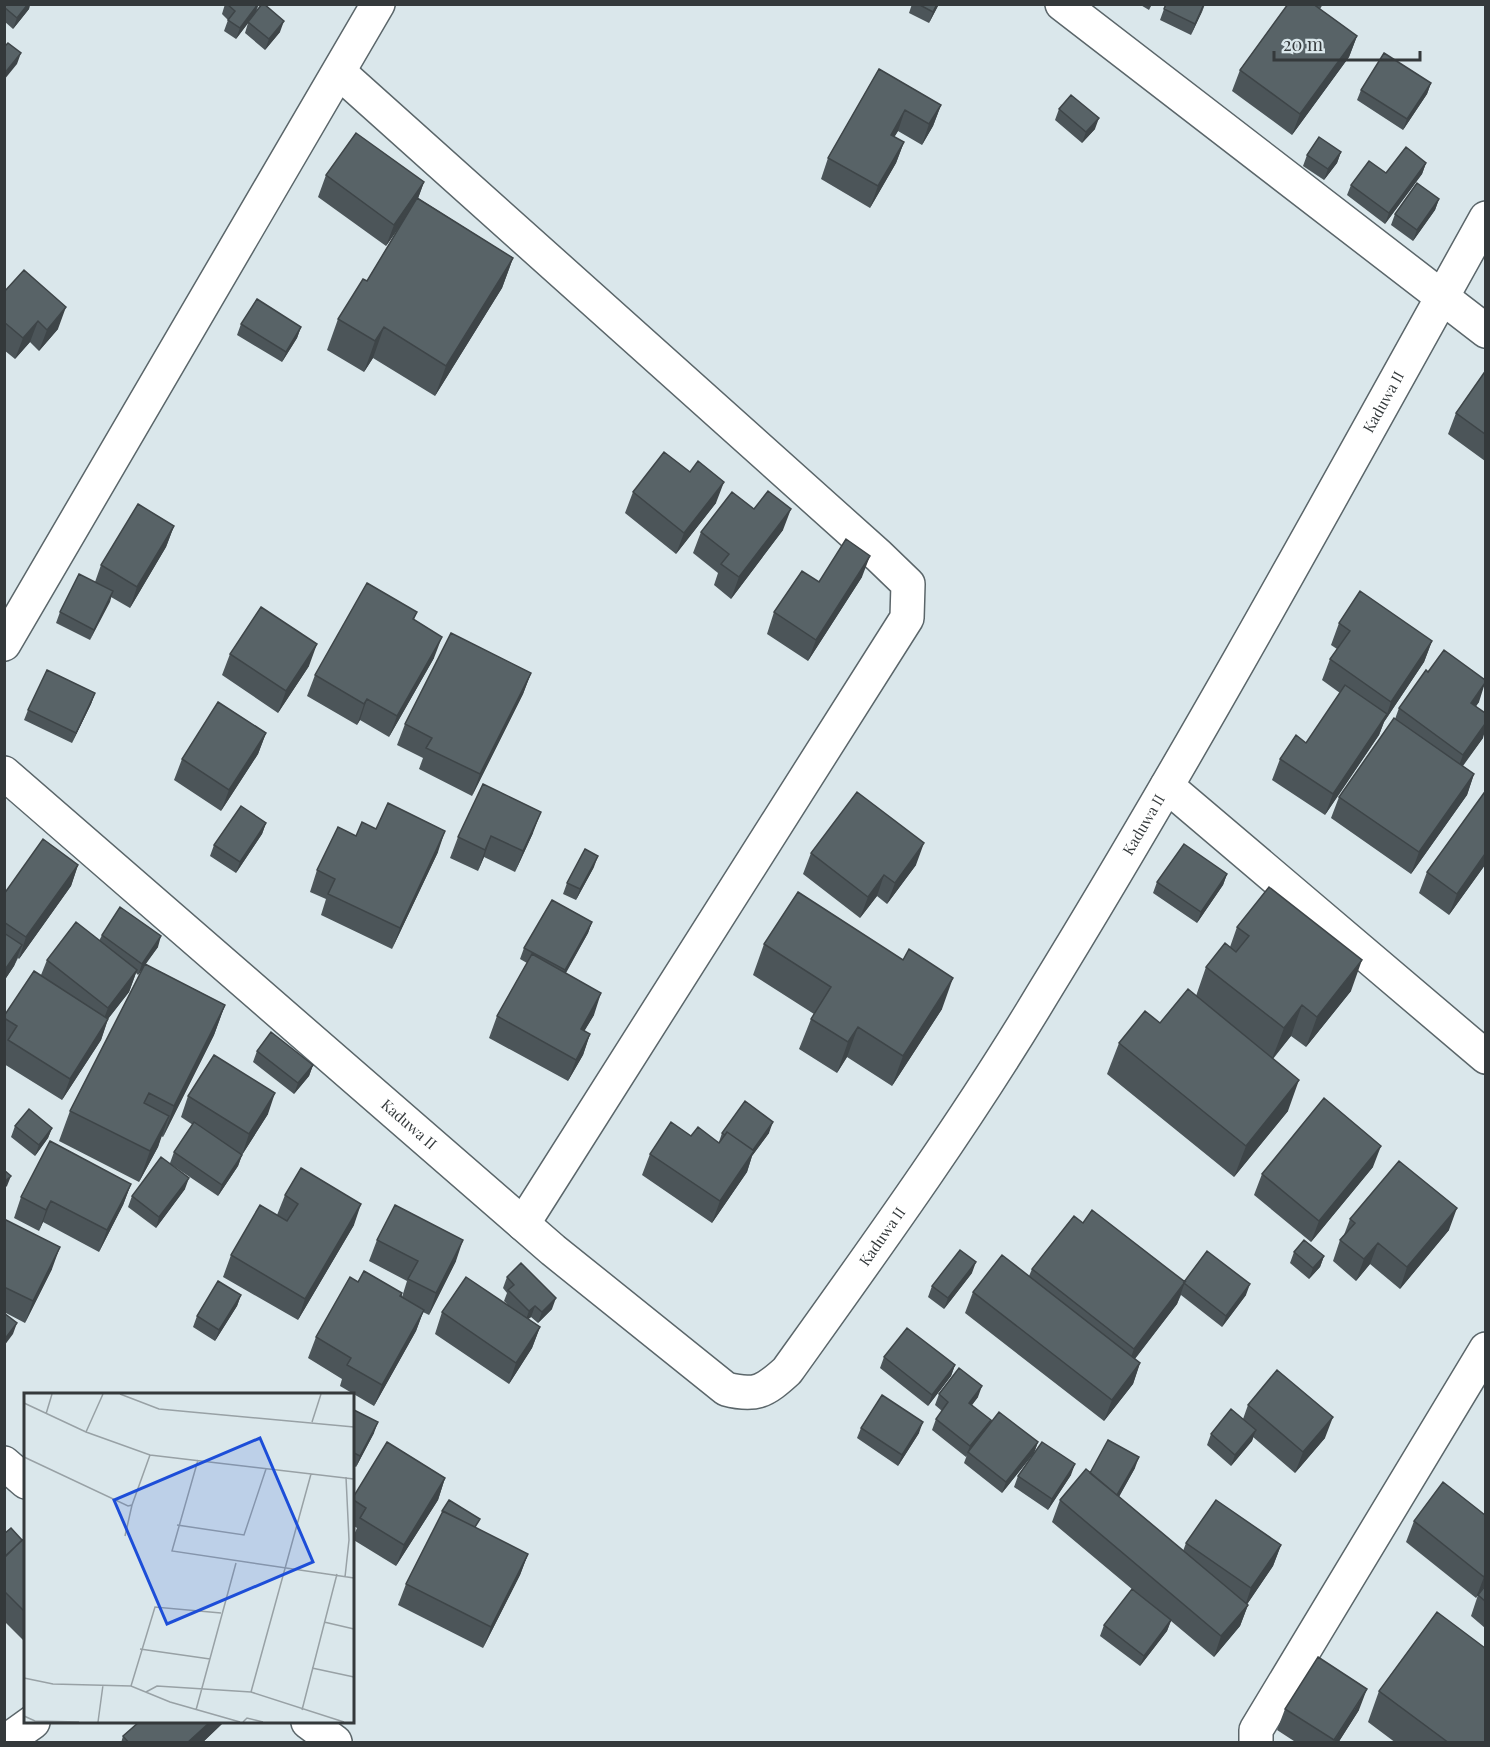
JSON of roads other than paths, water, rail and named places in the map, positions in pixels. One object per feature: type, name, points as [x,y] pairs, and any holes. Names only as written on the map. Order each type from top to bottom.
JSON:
[{"type":"street","points":[[4,644],[340,73],[378,4]]},
{"type":"street","points":[[1062,4],[1485,331]]},
{"type":"street","points":[[340,73],[908,584],[907,618],[523,1224]]},
{"type":"street","name":"Kaduwa II","points":[[4,773],[523,1224],[726,1389],[747,1395],[770,1387],[787,1371],[900,1211],[1041,998],[1167,786],[1485,218]]},
{"type":"street","points":[[1167,786],[1485,1057]]},
{"type":"street","points":[[1256,1743],[1256,1731],[1485,1349]]},
{"type":"street","points":[[4,1463],[24,1480]]},
{"type":"street","points":[[5,1743],[32,1723]]},
{"type":"street","points":[[309,1723],[335,1743]]}]
